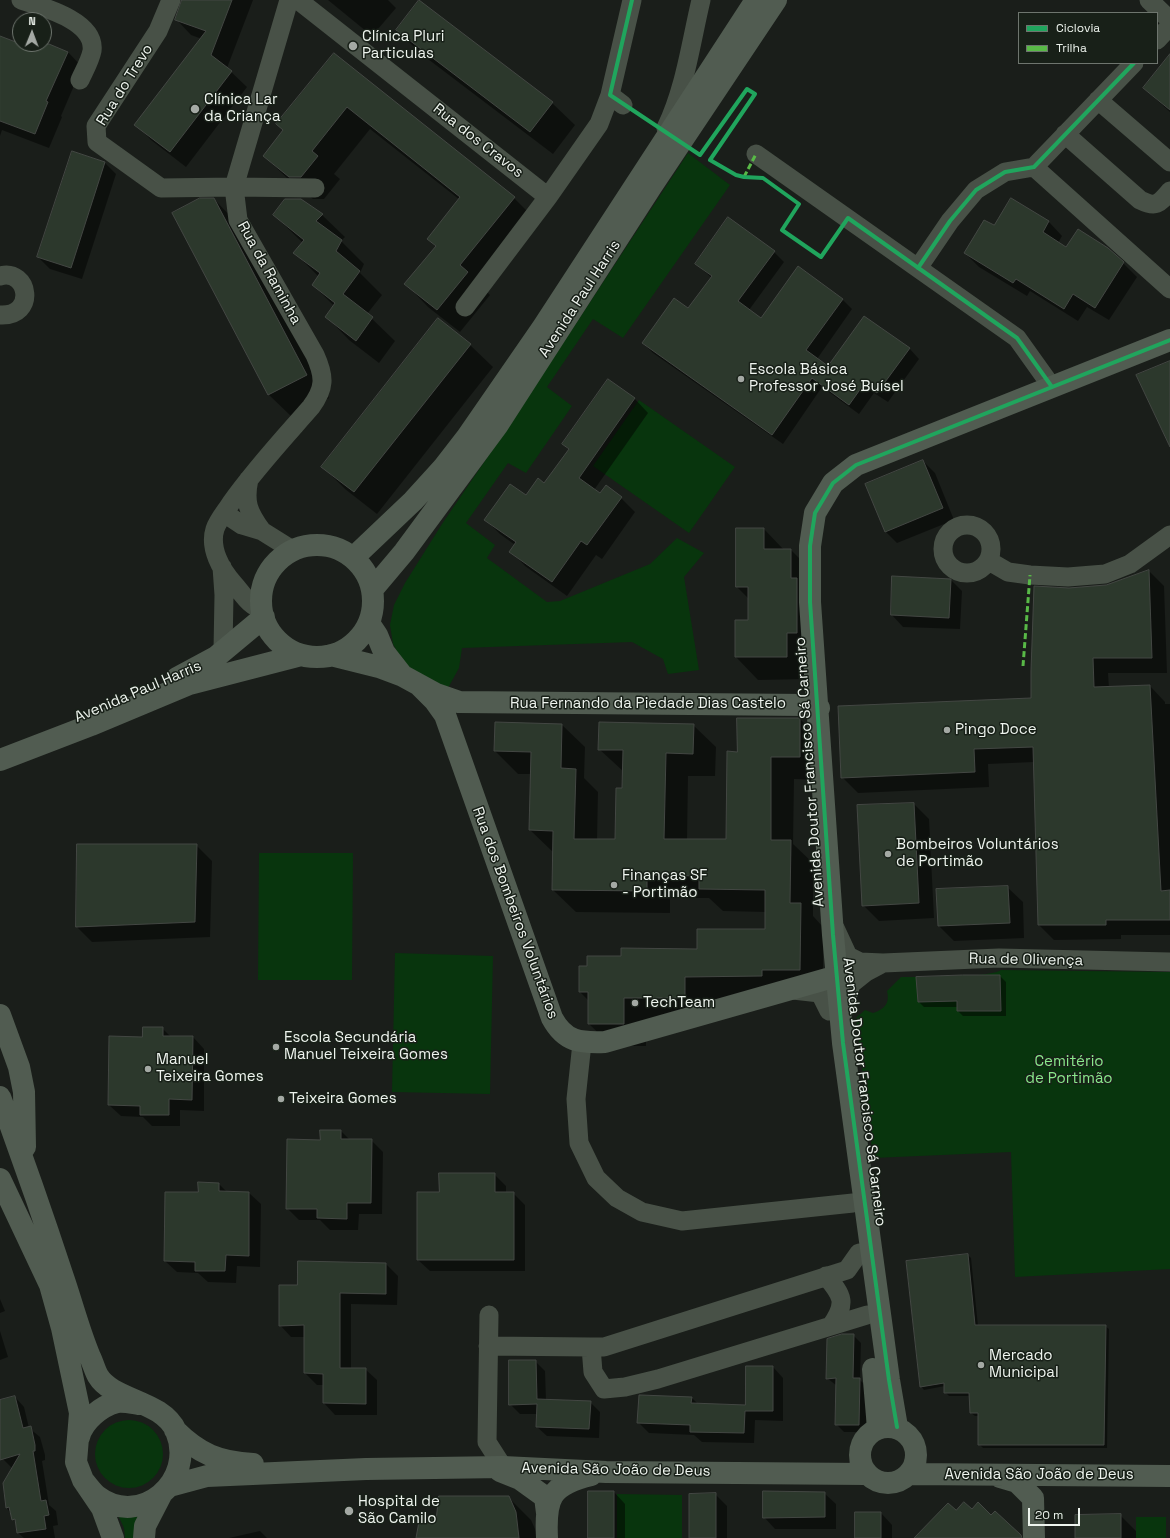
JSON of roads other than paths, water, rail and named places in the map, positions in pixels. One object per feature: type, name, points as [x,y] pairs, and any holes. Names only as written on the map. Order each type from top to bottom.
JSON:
[{"type":"street","points":[[21,0],[78,23],[85,30],[91,39],[92,50],[80,80]]},
{"type":"street","name":"Rua do Trevo","points":[[171,0],[158,31],[96,126],[97,142],[161,188],[234,187]]},
{"type":"street","name":"Rua da Raminha","points":[[222,568],[217,558],[214,535],[217,524],[250,476],[311,407],[319,396],[323,383],[320,366],[316,355],[238,220],[234,187],[289,0]]},
{"type":"street","name":"Rua dos Cravos","points":[[298,0],[548,197]]},
{"type":"street","points":[[465,307],[548,197],[617,100],[632,0]]},
{"type":"street","points":[[653,156],[672,115],[701,0]]},
{"type":"street","name":"Avenida Paul Harris","points":[[353,558],[413,501],[443,468],[467,437],[543,327],[756,0]]},
{"type":"street","name":"Avenida Paul Harris","points":[[372,590],[404,552],[496,426],[651,187],[776,0]]},
{"type":"street","points":[[1149,0],[1170,20]]},
{"type":"street","points":[[1158,39],[1170,26]]},
{"type":"street","points":[[918,268],[950,221],[976,190],[1005,172],[1034,167],[1133,64]]},
{"type":"street","points":[[1098,100],[1170,162]]},
{"type":"street","points":[[1065,134],[1145,202],[1155,205],[1162,201],[1170,192]]},
{"type":"street","points":[[756,154],[1017,338],[1052,387]]},
{"type":"street","points":[[1034,167],[1170,289]]},
{"type":"street","points":[[234,187],[315,188]]},
{"type":"street","points":[[0,276],[10,276],[20,282],[24,288],[26,297],[24,304],[18,311],[12,315],[0,315]]},
{"type":"street","name":"Avenida Doutor Francisco Sá Carneiro","points":[[831,978],[832,920],[813,706],[806,654],[810,602],[810,546],[815,513],[833,483],[856,465],[1170,340]]},
{"type":"street","points":[[250,476],[246,494],[249,511],[262,531]]},
{"type":"street","points":[[224,513],[242,525],[262,531],[294,551]]},
{"type":"street","points":[[989,561],[1008,572],[1030,576],[1068,577],[1105,574],[1130,564],[1170,535]]},
{"type":"street","points":[[306,547],[330,547],[342,551],[353,558],[368,578],[372,590],[373,607],[369,623],[358,640],[341,652],[331,655],[311,657],[301,655],[288,649],[276,639],[268,627],[263,613],[263,588],[267,576],[283,557],[306,547]]},
{"type":"street","points":[[222,568],[247,601],[263,613]]},
{"type":"street","points":[[222,568],[225,634],[224,650]]},
{"type":"street","name":"Avenida Paul Harris","points":[[0,747],[155,688],[216,657],[263,613]]},
{"type":"street","name":"Rua dos Bombeiros Voluntários","points":[[369,623],[377,635],[384,652],[411,681],[435,701],[445,715],[552,1018],[558,1030],[582,1043]]},
{"type":"street","name":"Avenida Paul Harris","points":[[25,751],[189,684],[301,655]]},
{"type":"street","name":"Rua Fernando da Piedade Dias Castelo","points":[[331,655],[364,662],[411,681],[436,694],[459,702],[813,706]]},
{"type":"street","points":[[455,745],[455,718],[461,710],[478,703]]},
{"type":"street","name":"Avenida Doutor Francisco Sá Carneiro","points":[[813,706],[831,978],[853,1203],[867,1315],[888,1428]]},
{"type":"street","points":[[0,760],[25,751]]},
{"type":"street","points":[[0,769],[25,751]]},
{"type":"street","points":[[832,920],[848,956],[860,962],[883,963]]},
{"type":"street","name":"Rua de Olivença","points":[[883,963],[999,958],[1170,962]]},
{"type":"street","points":[[853,1203],[682,1221],[642,1212],[617,1198],[596,1178],[579,1143],[576,1099],[582,1043],[605,1042],[787,989],[883,963]]},
{"type":"street","points":[[787,989],[820,993],[835,1014],[851,984],[866,972],[883,963]]},
{"type":"street","name":"Avenida Doutor Francisco Sá Carneiro","points":[[835,1014],[889,1380],[888,1428]]},
{"type":"street","points":[[0,1015],[19,1067],[24,1092],[23,1129],[26,1168]]},
{"type":"street","points":[[0,1097],[26,1168],[85,1345],[98,1377],[112,1389],[144,1404],[166,1417],[175,1430],[190,1445],[209,1455],[235,1463],[366,1469]]},
{"type":"street","points":[[0,1134],[18,1183],[51,1287],[80,1413],[76,1462],[83,1480],[102,1508],[113,1538]]},
{"type":"street","points":[[0,1179],[51,1287]]},
{"type":"street","points":[[488,1346],[604,1347],[848,1270],[859,1253]]},
{"type":"street","points":[[826,1276],[839,1293],[842,1303],[840,1314],[831,1326]]},
{"type":"street","points":[[489,1315],[487,1442],[496,1467],[520,1479],[546,1505]]},
{"type":"street","points":[[590,1347],[593,1372],[604,1389],[625,1387],[658,1379],[867,1315]]},
{"type":"street","points":[[76,1452],[80,1434],[84,1425],[97,1412],[117,1402],[144,1404]]},
{"type":"street","points":[[888,1428],[905,1432],[912,1439],[916,1453],[914,1466],[909,1474],[897,1481],[883,1483],[874,1480],[863,1466],[864,1439],[870,1432],[888,1428]]},
{"type":"street","points":[[144,1538],[145,1526],[178,1472],[181,1448],[175,1430]]},
{"type":"street","points":[[916,1453],[937,1465],[1017,1482],[1033,1498]]},
{"type":"street","name":"Avenida São João de Deus","points":[[366,1469],[496,1467],[606,1472],[801,1473],[839,1465],[863,1466]]},
{"type":"street","points":[[83,1480],[97,1496],[114,1504],[132,1506],[150,1502],[166,1490],[187,1480],[214,1475],[366,1469]]},
{"type":"street","points":[[547,1538],[545,1486],[551,1475],[570,1471]]},
{"type":"street","points":[[546,1505],[554,1491],[573,1480],[606,1472]]},
{"type":"street","name":"Avenida São João de Deus","points":[[909,1474],[1170,1476]]},
{"type":"street","points":[[1034,1538],[1033,1498],[1042,1483],[1062,1475]]},
{"type":"place","name":"Clínica Pluri Particulas","points":[[353,46]]},
{"type":"place","name":"Clínica Lar da Criança","points":[[195,109]]},
{"type":"place","name":"Escola Básica Professor José Buísel","points":[[741,379]]},
{"type":"place","name":"Pingo Doce","points":[[947,730]]},
{"type":"place","name":"Bombeiros Voluntários de Portimão","points":[[888,854]]},
{"type":"place","name":"Finanças SF - Portimão","points":[[614,885]]},
{"type":"place","name":"TechTeam","points":[[635,1003]]},
{"type":"place","name":"Escola Secundária Manuel Teixeira Gomes","points":[[276,1047]]},
{"type":"place","name":"Manuel Teixeira Gomes","points":[[148,1069]]},
{"type":"place","name":"Teixeira Gomes","points":[[281,1099]]},
{"type":"place","name":"Mercado Municipal","points":[[981,1365]]},
{"type":"place","name":"Hospital de São Camilo","points":[[349,1511]]},
{"type":"park label","name":"Cemitério de Portimão","points":[[1069,1070]]}]
